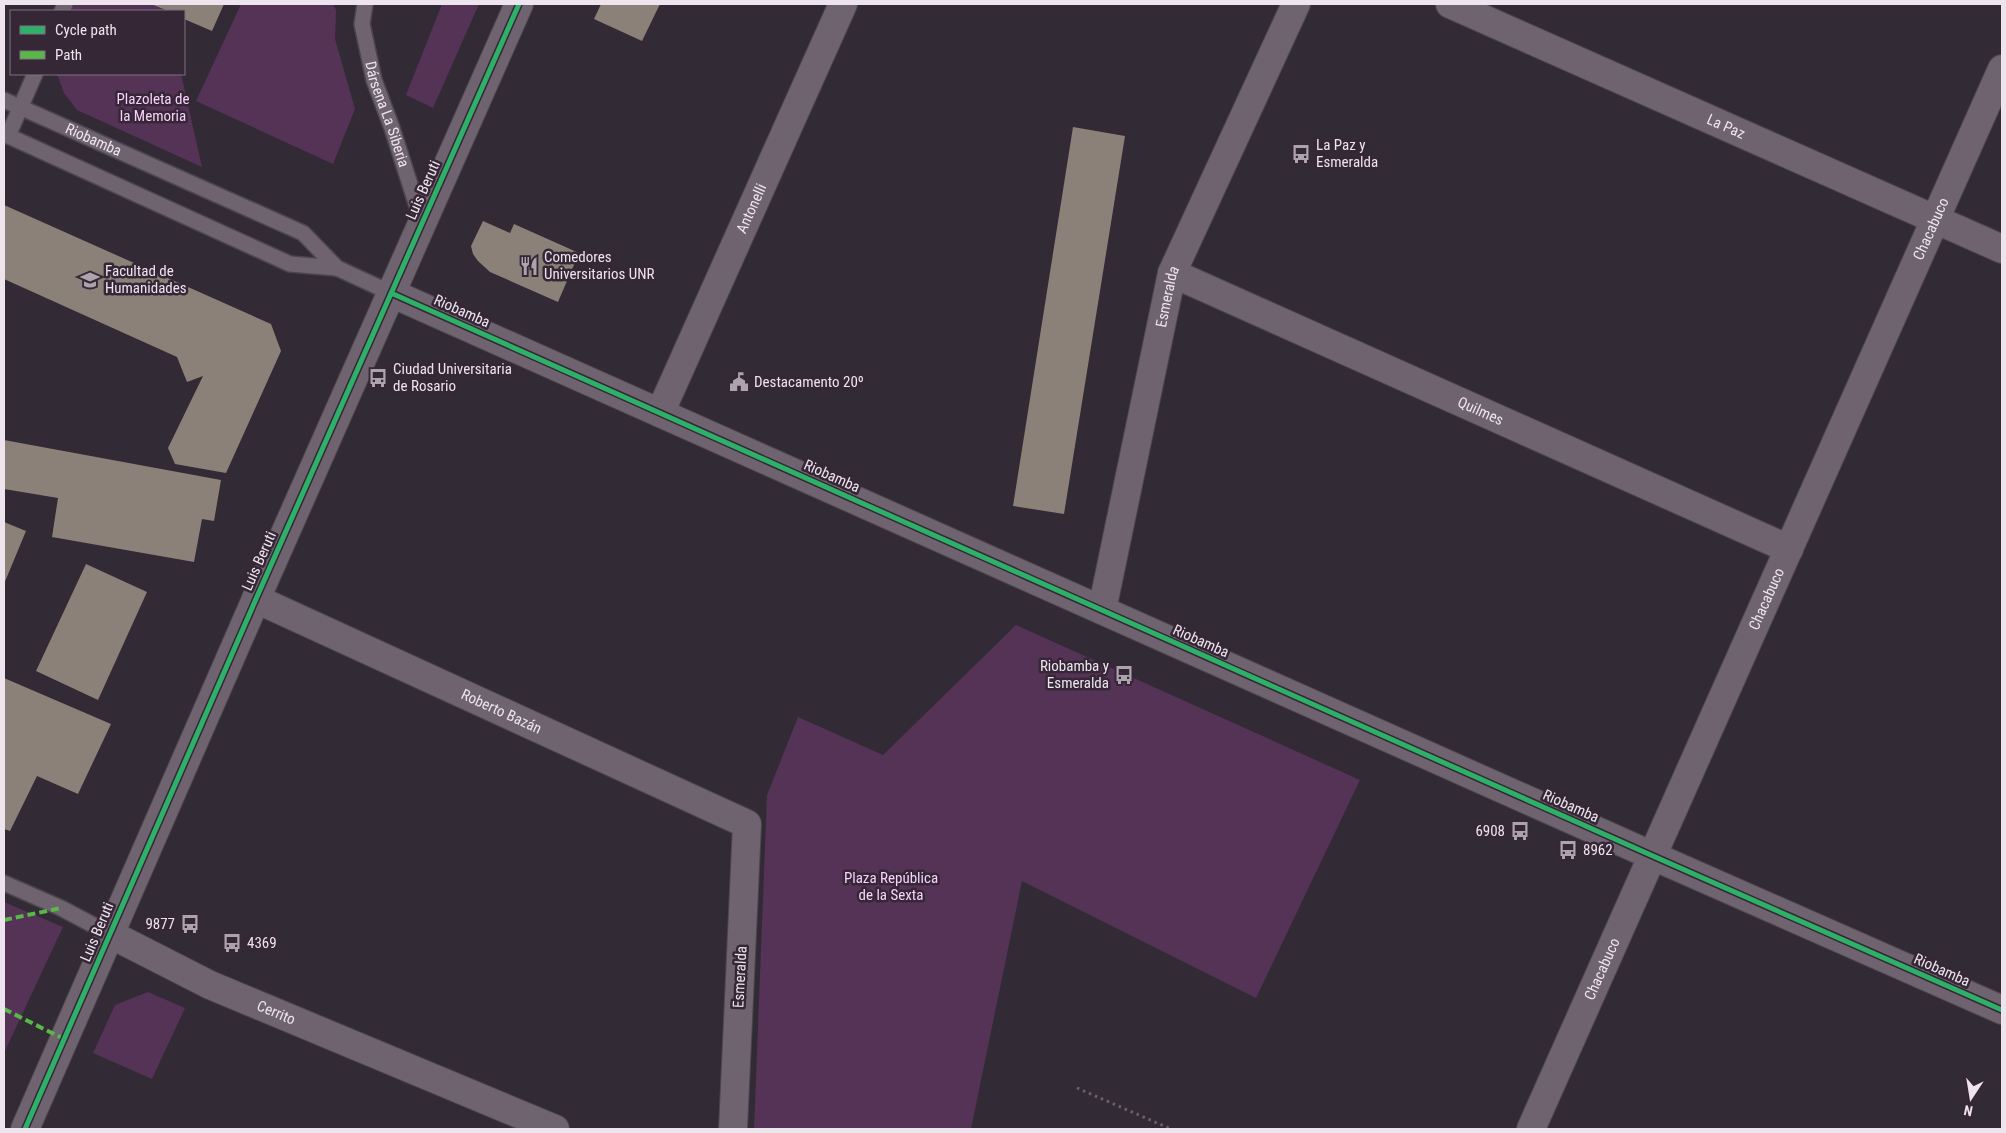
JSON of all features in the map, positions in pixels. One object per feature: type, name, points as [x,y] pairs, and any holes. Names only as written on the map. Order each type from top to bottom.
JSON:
[{"type":"street","name":"Luis Beruti","points":[[25,1129],[256,599],[519,4]]},
{"type":"street","name":"Antonelli","points":[[660,413],[843,4]]},
{"type":"street","name":"Esmeralda","points":[[1102,610],[1172,272],[1296,4]]},
{"type":"street","name":"La Paz","points":[[1450,4],[2002,249]]},
{"type":"street","name":"Chacabuco","points":[[1531,1129],[2002,69]]},
{"type":"street","name":"Quilmes","points":[[1172,272],[1789,549]]},
{"type":"street","name":"Riobamba","points":[[391,293],[2002,1010]]},
{"type":"street","name":"Roberto Bazán","points":[[256,599],[747,824]]},
{"type":"street","name":"Esmeralda","points":[[733,1129],[747,824]]},
{"type":"street","name":"Cerrito","points":[[110,934],[210,985],[555,1129]]},
{"type":"lane","name":"Dársena La Siberia","points":[[365,4],[362,24],[374,80],[392,128],[422,222]]},
{"type":"lane","points":[[6,135],[21,108],[35,75]]},
{"type":"lane","name":"Riobamba","points":[[4,100],[304,233],[337,268]]},
{"type":"lane","name":"Riobamba","points":[[6,135],[290,264],[337,268],[391,293]]},
{"type":"lane","name":"Cerrito","points":[[4,883],[61,908],[110,934]]},
{"type":"path","points":[[1078,1088],[1171,1129]]},
{"type":"green space","points":[[71,4],[151,4],[165,10],[68,10]]},
{"type":"green space","points":[[241,4],[333,4],[336,10],[335,39],[355,109],[333,164],[196,101]]},
{"type":"green space","points":[[442,4],[479,4],[433,108],[406,95]]},
{"type":"green space","name":"Plazoleta de la Memoria","points":[[57,75],[181,75],[202,167],[77,110],[64,93]]},
{"type":"green space","name":"Plaza República de la Sexta","points":[[1016,625],[1360,780],[1256,998],[1022,881],[971,1129],[754,1129],[767,795],[798,717],[883,755]]},
{"type":"green space","points":[[4,902],[63,927],[4,1053]]},
{"type":"green space","points":[[148,992],[185,1008],[152,1079],[93,1053],[115,1005]]},
{"type":"building","points":[[151,4],[224,4],[212,31],[185,19],[185,10],[166,10]]},
{"type":"building","points":[[601,4],[660,4],[642,41],[594,19]]},
{"type":"building","points":[[1073,127],[1125,136],[1064,514],[1013,506]]},
{"type":"building","points":[[4,205],[271,324],[281,351],[226,473],[175,464],[168,448],[203,376],[187,382],[177,357],[4,279]]},
{"type":"building","name":"Comedores Universitarios UNR","points":[[483,221],[510,233],[514,224],[579,253],[558,302],[490,272],[478,261],[473,254],[471,246]]},
{"type":"building","points":[[4,440],[221,480],[214,521],[202,519],[194,562],[52,537],[58,498],[4,489]]},
{"type":"building","points":[[4,522],[26,531],[4,584]]},
{"type":"building","points":[[86,564],[147,592],[98,700],[36,671]]},
{"type":"building","points":[[4,678],[111,724],[78,794],[37,776],[10,831],[4,829]]},
{"type":"marked path","points":[[4,920],[61,908]]},
{"type":"marked path","points":[[4,1009],[64,1039]]},
{"type":"cycle path","points":[[25,1129],[256,599],[519,4]]},
{"type":"cycle path","points":[[391,293],[2002,1010]]},
{"type":"place","name":"La Paz y Esmeralda","points":[[1301,154]]},
{"type":"place","name":"Comedores Universitarios UNR","points":[[529,266]]},
{"type":"place","name":"Facultad de Humanidades","points":[[90,280]]},
{"type":"place","name":"Ciudad Universitaria de Rosario","points":[[378,378]]},
{"type":"place","name":"Destacamento 20º","points":[[739,382]]},
{"type":"place","name":"Riobamba y Esmeralda","points":[[1124,675]]},
{"type":"place","name":"6908","points":[[1520,831]]},
{"type":"place","name":"8962","points":[[1568,850]]},
{"type":"place","name":"9877","points":[[190,924]]},
{"type":"place","name":"4369","points":[[232,943]]}]
